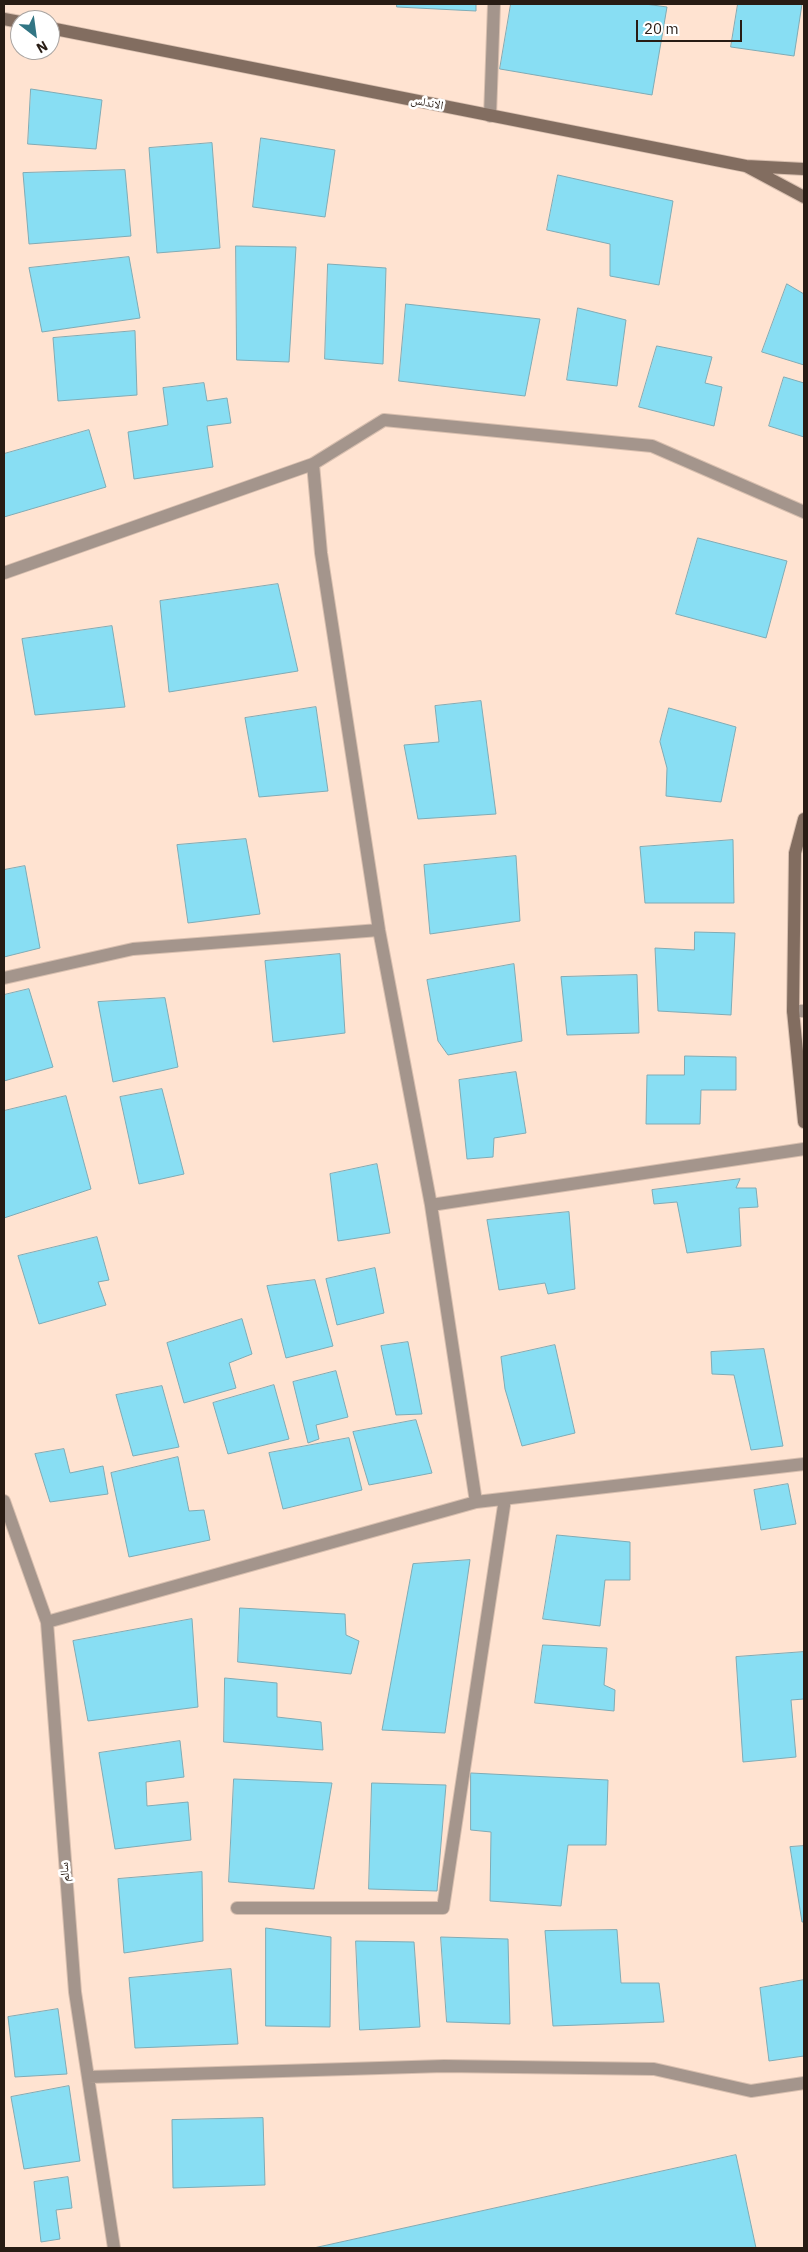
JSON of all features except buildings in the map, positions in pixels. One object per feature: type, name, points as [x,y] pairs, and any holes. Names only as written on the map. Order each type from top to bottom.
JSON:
[{"type":"street","points":[[490,116],[494,4]]},
{"type":"street","name":"الاندلس","points":[[60,30],[746,166],[804,169]]},
{"type":"street","points":[[746,166],[804,197]]},
{"type":"street","points":[[4,573],[313,464],[384,420],[652,446],[804,512]]},
{"type":"street","points":[[313,464],[321,553],[379,930],[431,1205],[476,1502]]},
{"type":"street","points":[[804,819],[795,853],[804,1122]]},
{"type":"street","points":[[4,978],[133,949],[379,930]]},
{"type":"street","points":[[431,1205],[804,1149]]},
{"type":"street","points":[[46,1622],[476,1502],[804,1464]]},
{"type":"street","points":[[237,1908],[443,1908],[505,1499]]},
{"type":"street","name":"سالم","points":[[4,1501],[46,1622],[74,1992],[89,2077],[114,2248]]},
{"type":"street","points":[[89,2077],[444,2066],[654,2069],[751,2091],[804,2083]]}]
